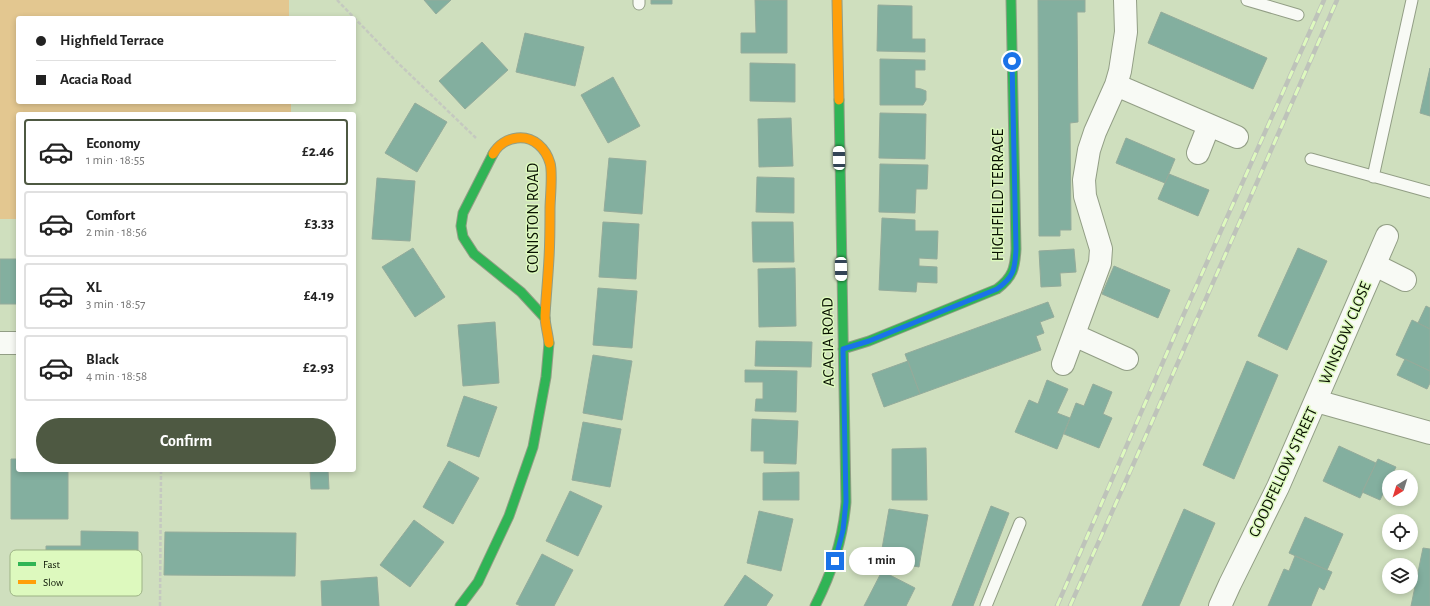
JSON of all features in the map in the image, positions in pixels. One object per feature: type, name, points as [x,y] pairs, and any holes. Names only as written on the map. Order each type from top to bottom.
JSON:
[{"type":"street","name":"ACACIA ROAD","points":[[815,606],[832,570],[842,538],[846,502],[837,0]]},
{"type":"street","name":"HIGHFIELD TERRACE","points":[[843,349],[869,341],[997,289],[1009,280],[1013,273],[1016,249],[1010,0]]},
{"type":"street","points":[[1063,364],[1100,263],[1100,249],[1085,196],[1084,180],[1086,162],[1095,132],[1116,85],[1120,71],[1126,32],[1125,0]]},
{"type":"street","points":[[1116,85],[1237,137]]},
{"type":"street","points":[[1198,153],[1209,125]]},
{"type":"street","name":"CONISTON ROAD","points":[[460,606],[478,582],[509,516],[533,447],[548,358],[548,330],[545,318],[549,258],[551,165],[548,154],[540,144],[528,137],[514,138],[504,141],[496,148],[461,216],[461,237],[467,247],[474,254],[525,294],[545,318]]},
{"type":"street","name":"WINSLOW CLOSE","points":[[1316,401],[1374,265],[1388,236]]},
{"type":"street","name":"WINSLOW CLOSE","points":[[1374,265],[1405,280]]},
{"type":"street","points":[[1074,335],[1127,359]]},
{"type":"street","points":[[0,344],[16,343]]},
{"type":"street","name":"GOODFELLOW STREET","points":[[1220,606],[1278,487],[1316,401],[1430,433]]},
{"type":"lane","points":[[1247,0],[1298,15]]},
{"type":"lane","points":[[1373,177],[1412,0]]},
{"type":"lane","points":[[1311,159],[1430,192]]},
{"type":"lane","points":[[986,606],[1020,523]]},
{"type":"path","points":[[337,0],[352,16]]},
{"type":"path","points":[[356,20],[475,138]]},
{"type":"path","points":[[160,472],[160,606]]},
{"type":"shaded area","points":[[0,0],[289,0],[289,16],[16,16],[16,104],[291,104],[291,112],[16,112],[16,219],[0,219]]},
{"type":"building","points":[[424,0],[451,0],[436,14]]},
{"type":"building","points":[[651,0],[672,0],[672,4],[651,4]]},
{"type":"building","points":[[755,0],[787,0],[787,53],[741,53],[741,33],[756,33]]},
{"type":"building","points":[[1038,0],[1085,0],[1085,12],[1077,12],[1078,122],[1070,123],[1071,230],[1060,230],[1060,236],[1039,236]]},
{"type":"building","points":[[878,5],[912,6],[912,39],[925,39],[925,52],[877,51]]},
{"type":"building","points":[[1161,12],[1267,58],[1253,89],[1148,43]]},
{"type":"building","points":[[525,33],[584,47],[575,86],[516,72]]},
{"type":"building","points":[[482,42],[508,70],[465,109],[439,81]]},
{"type":"building","points":[[880,59],[925,60],[925,70],[915,70],[915,88],[926,91],[926,100],[923,105],[880,105]]},
{"type":"building","points":[[750,63],[795,64],[795,102],[750,101]]},
{"type":"building","points":[[1430,68],[1430,116],[1420,113]]},
{"type":"building","points":[[613,77],[640,126],[608,143],[581,95]]},
{"type":"building","points":[[415,103],[447,122],[417,172],[385,153]]},
{"type":"building","points":[[880,113],[926,114],[925,159],[879,158]]},
{"type":"building","points":[[791,118],[793,166],[759,167],[758,119]]},
{"type":"building","points":[[1126,138],[1175,159],[1165,183],[1116,163]]},
{"type":"building","points":[[609,158],[646,161],[642,214],[604,211]]},
{"type":"building","points":[[880,164],[928,165],[927,189],[916,189],[915,213],[879,212]]},
{"type":"building","points":[[1169,174],[1209,190],[1198,216],[1158,199]]},
{"type":"building","points":[[757,177],[794,178],[794,213],[756,212]]},
{"type":"building","points":[[377,178],[415,181],[410,241],[372,239]]},
{"type":"building","points":[[882,218],[915,220],[915,231],[938,231],[937,259],[919,258],[919,266],[937,267],[937,283],[917,282],[916,292],[879,290]]},
{"type":"building","points":[[603,222],[639,224],[636,279],[599,277]]},
{"type":"building","points":[[752,222],[793,222],[794,262],[753,262]]},
{"type":"building","points":[[413,248],[445,297],[415,317],[382,267]]},
{"type":"building","points":[[1298,248],[1327,261],[1287,350],[1258,336]]},
{"type":"building","points":[[1074,249],[1076,272],[1060,273],[1061,286],[1041,287],[1039,251]]},
{"type":"building","points":[[0,259],[16,259],[16,304],[0,304]]},
{"type":"building","points":[[1114,266],[1170,290],[1158,318],[1102,294]]},
{"type":"building","points":[[795,268],[796,326],[759,327],[758,269]]},
{"type":"building","points":[[598,288],[637,291],[632,348],[593,345]]},
{"type":"building","points":[[1048,302],[1054,317],[1040,322],[1044,333],[1036,336],[1041,350],[920,394],[905,354]]},
{"type":"building","points":[[1426,306],[1430,308],[1430,329],[1418,323]]},
{"type":"building","points":[[1412,320],[1430,329],[1430,371],[1396,355]]},
{"type":"building","points":[[495,322],[499,383],[463,386],[458,325]]},
{"type":"building","points":[[756,341],[812,342],[811,367],[755,366]]},
{"type":"building","points":[[593,355],[632,361],[622,420],[583,413]]},
{"type":"building","points":[[1405,359],[1430,371],[1430,383],[1427,389],[1397,375]]},
{"type":"building","points":[[908,361],[920,394],[884,407],[872,374]]},
{"type":"building","points":[[1247,361],[1278,375],[1234,479],[1203,465]]},
{"type":"building","points":[[745,370],[797,371],[796,412],[755,411],[756,399],[763,399],[763,382],[745,382]]},
{"type":"building","points":[[1047,380],[1068,389],[1057,413],[1070,418],[1057,449],[1015,432],[1029,400],[1038,404]]},
{"type":"building","points":[[1093,384],[1112,392],[1103,414],[1112,418],[1099,448],[1064,434],[1076,403],[1084,406]]},
{"type":"building","points":[[464,396],[497,407],[479,457],[447,446]]},
{"type":"building","points":[[752,419],[798,421],[796,464],[764,463],[764,451],[751,451]]},
{"type":"building","points":[[583,422],[621,429],[610,487],[572,480]]},
{"type":"building","points":[[1339,446],[1376,463],[1360,498],[1323,481]]},
{"type":"building","points":[[926,448],[927,500],[892,500],[892,449]]},
{"type":"building","points":[[11,459],[16,459],[16,472],[68,472],[68,519],[11,519]]},
{"type":"building","points":[[1378,459],[1396,467],[1394,470],[1382,470],[1382,496],[1380,500],[1362,492]]},
{"type":"building","points":[[449,461],[479,478],[453,524],[423,507]]},
{"type":"building","points":[[310,472],[328,472],[329,489],[311,489]]},
{"type":"building","points":[[799,472],[799,500],[763,500],[763,473]]},
{"type":"building","points":[[570,491],[602,506],[578,556],[546,541]]},
{"type":"building","points":[[991,506],[1009,513],[973,606],[952,606]]},
{"type":"building","points":[[889,509],[928,515],[919,567],[880,560]]},
{"type":"building","points":[[1184,509],[1215,523],[1179,606],[1142,606]]},
{"type":"building","points":[[759,511],[793,519],[781,571],[747,563]]},
{"type":"building","points":[[1305,517],[1343,534],[1327,570],[1289,553]]},
{"type":"building","points":[[414,520],[444,542],[410,587],[380,565]]},
{"type":"building","points":[[81,531],[138,532],[138,550],[46,550],[46,546],[81,546]]},
{"type":"building","points":[[165,532],[296,533],[295,576],[164,575]]},
{"type":"building","points":[[1423,548],[1430,549],[1430,606],[1411,606],[1413,594],[1418,594],[1418,572]]},
{"type":"building","points":[[542,554],[573,570],[554,606],[521,606],[516,604]]},
{"type":"building","points":[[1295,556],[1332,572],[1324,590],[1319,587],[1311,606],[1268,606],[1284,569],[1289,571]]},
{"type":"building","points":[[882,571],[915,588],[906,606],[864,606]]},
{"type":"building","points":[[745,575],[773,595],[766,606],[724,606]]},
{"type":"building","points":[[377,577],[379,606],[322,606],[321,581]]},
{"type":"railway","points":[[1057,606],[1183,316],[1324,0]]},
{"type":"railway","points":[[1070,606],[1337,0]]},
{"type":"traffic: fast","points":[[843,349],[869,341],[997,289],[1007,280],[1012,272],[1015,262],[1016,249],[1011,0]]},
{"type":"traffic: fast","points":[[815,606],[827,581],[836,556],[845,516],[846,502],[839,100]]},
{"type":"traffic: fast","points":[[493,154],[463,213],[461,226],[463,237],[474,254],[521,292],[545,318]]},
{"type":"traffic: fast","points":[[460,606],[478,582],[509,516],[533,447],[546,377],[549,343]]},
{"type":"traffic: slow","points":[[837,0],[839,100]]},
{"type":"traffic: slow","points":[[493,154],[497,148],[506,141],[523,138],[529,139],[538,144],[546,153],[550,163],[550,246],[545,316],[549,343]]},
{"type":"route","points":[[835,561],[842,538],[846,502],[843,349],[869,341],[997,289],[1009,280],[1013,273],[1016,249],[1012,61]]}]
